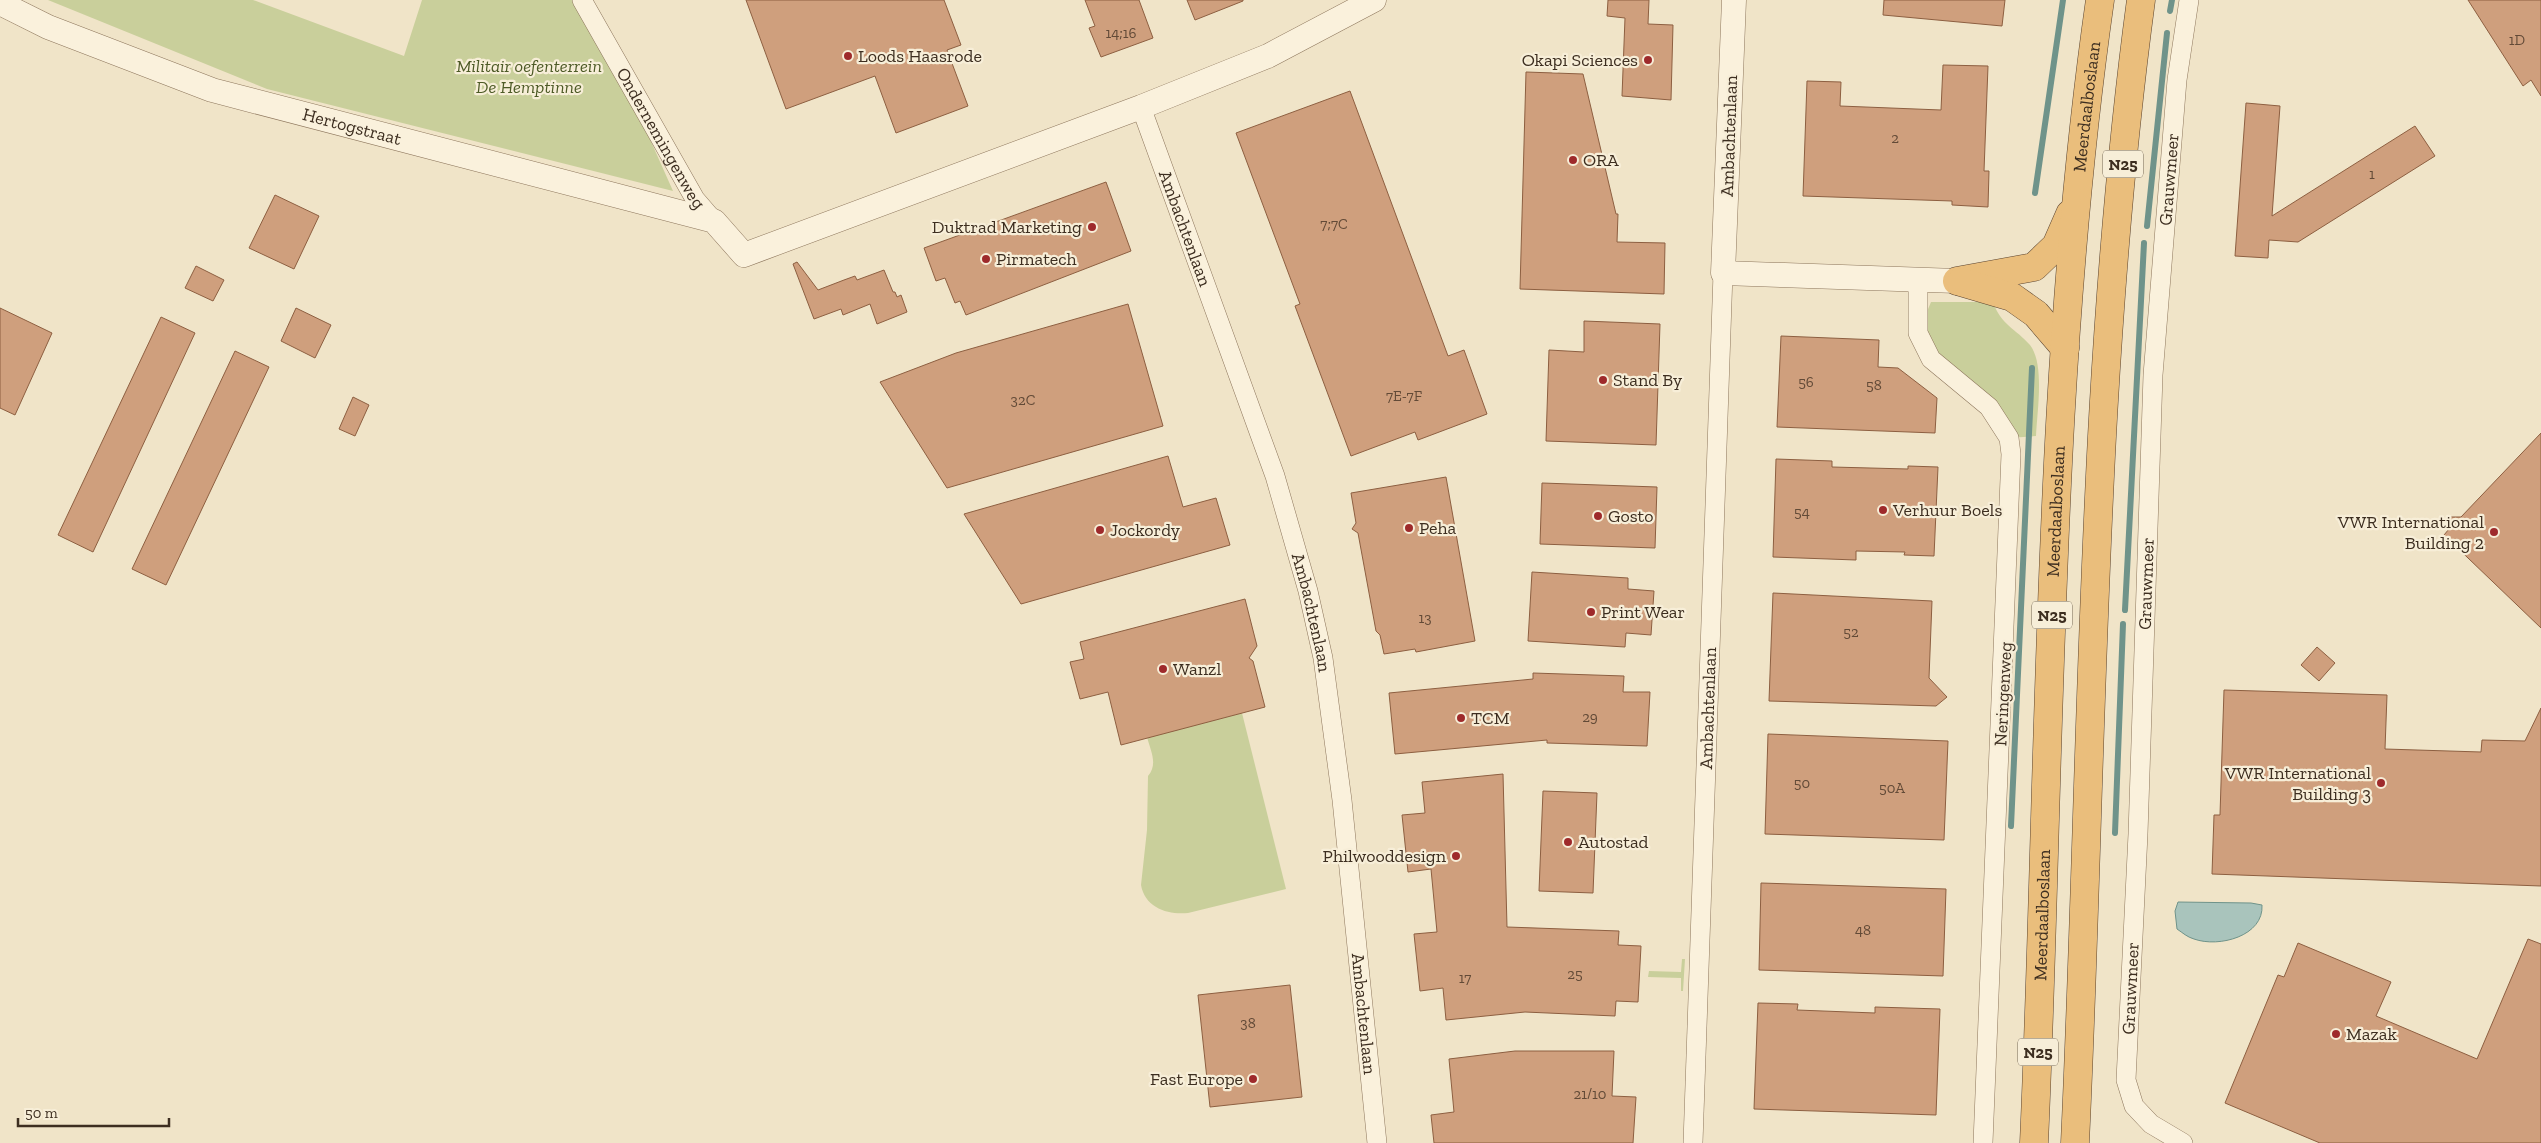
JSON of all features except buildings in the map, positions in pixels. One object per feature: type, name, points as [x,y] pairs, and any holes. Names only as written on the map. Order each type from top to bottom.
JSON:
[{"type":"highway","name":"Meerdaalboslaan","points":[[2034,1143],[2042,960],[2051,646],[2065,348],[2077,196],[2100,0]]},
{"type":"highway","name":"N25","points":[[2075,1143],[2098,521],[2108,328],[2133,63],[2141,0]]},
{"type":"highway","points":[[2034,267],[2056,246],[2077,196]]},
{"type":"highway","points":[[1957,281],[2034,267],[2071,271],[2091,293],[2108,328]]},
{"type":"highway","points":[[1957,281],[2012,298],[2036,314],[2065,348]]},
{"type":"street","name":"Ondernemingenweg","points":[[582,0],[695,199],[714,221]]},
{"type":"street","points":[[714,221],[744,255],[1141,107],[1268,56],[1374,0]]},
{"type":"street","name":"Ambachtenlaan","points":[[1693,1143],[1722,273],[1734,0]]},
{"type":"street","name":"Grauwmeer","points":[[2183,1143],[2151,1124],[2134,1106],[2126,1080],[2138,825],[2152,375],[2177,80],[2189,0]]},
{"type":"street","name":"Hertogstraat","points":[[0,3],[48,27],[212,90],[714,221]]},
{"type":"street","name":"Ambachtenlaan","points":[[1141,107],[1275,476],[1308,591],[1323,658],[1342,800],[1377,1143]]},
{"type":"street","points":[[1722,273],[1957,281]]},
{"type":"street","name":"Neringenweg","points":[[1918,281],[1918,333],[1931,359],[1989,407],[2009,438],[2011,454],[1983,1143]]},
{"type":"green space","name":"Militair oefenterrein De Hemptinne","points":[[48,0],[253,0],[404,56],[422,0],[577,0],[645,128],[673,191],[267,89]]},
{"type":"green space","points":[[1931,302],[1993,302],[2004,321],[2030,345],[2035,353],[2039,376],[2036,436],[2009,438],[1918,333]]},
{"type":"green space","points":[[1242,713],[1286,889],[1188,913],[1165,911],[1147,899],[1141,885],[1147,830],[1148,776],[1153,767],[1152,753],[1147,737]]},
{"type":"green space","points":[[1682,959],[1685,959],[1683,991],[1681,991],[1681,978],[1648,977],[1649,971],[1681,972]]},
{"type":"water","points":[[2178,902],[2251,903],[2262,905],[2261,916],[2256,925],[2238,937],[2215,942],[2204,941],[2187,936],[2177,929],[2175,911]]},
{"type":"waterway","points":[[2035,193],[2063,0]]},
{"type":"waterway","points":[[2170,11],[2172,0]]},
{"type":"waterway","points":[[2147,226],[2167,33]]},
{"type":"waterway","points":[[2125,610],[2144,243]]},
{"type":"waterway","points":[[2011,826],[2032,368]]},
{"type":"waterway","points":[[2115,833],[2123,624]]},
{"type":"place","name":"Loods Haasrode","points":[[848,56]]},
{"type":"place","name":"Okapi Sciences","points":[[1648,60]]},
{"type":"place","name":"ORA","points":[[1573,160]]},
{"type":"place","name":"Duktrad Marketing","points":[[1092,227]]},
{"type":"place","name":"Pirmatech","points":[[986,259]]},
{"type":"place","name":"Stand By","points":[[1603,380]]},
{"type":"place","name":"Verhuur Boels","points":[[1883,510]]},
{"type":"place","name":"Gosto","points":[[1598,516]]},
{"type":"place","name":"Peha","points":[[1409,528]]},
{"type":"place","name":"Jockordy","points":[[1100,530]]},
{"type":"place","name":"VWR International Building 2","points":[[2494,532]]},
{"type":"place","name":"Print Wear","points":[[1591,612]]},
{"type":"place","name":"Wanzl","points":[[1163,669]]},
{"type":"place","name":"TCM","points":[[1461,718]]},
{"type":"place","name":"VWR International Building 3","points":[[2381,783]]},
{"type":"place","name":"Autostad","points":[[1568,842]]},
{"type":"place","name":"Philwooddesign","points":[[1456,856]]},
{"type":"place","name":"Mazak","points":[[2336,1034]]},
{"type":"place","name":"Fast Europe","points":[[1253,1079]]}]
